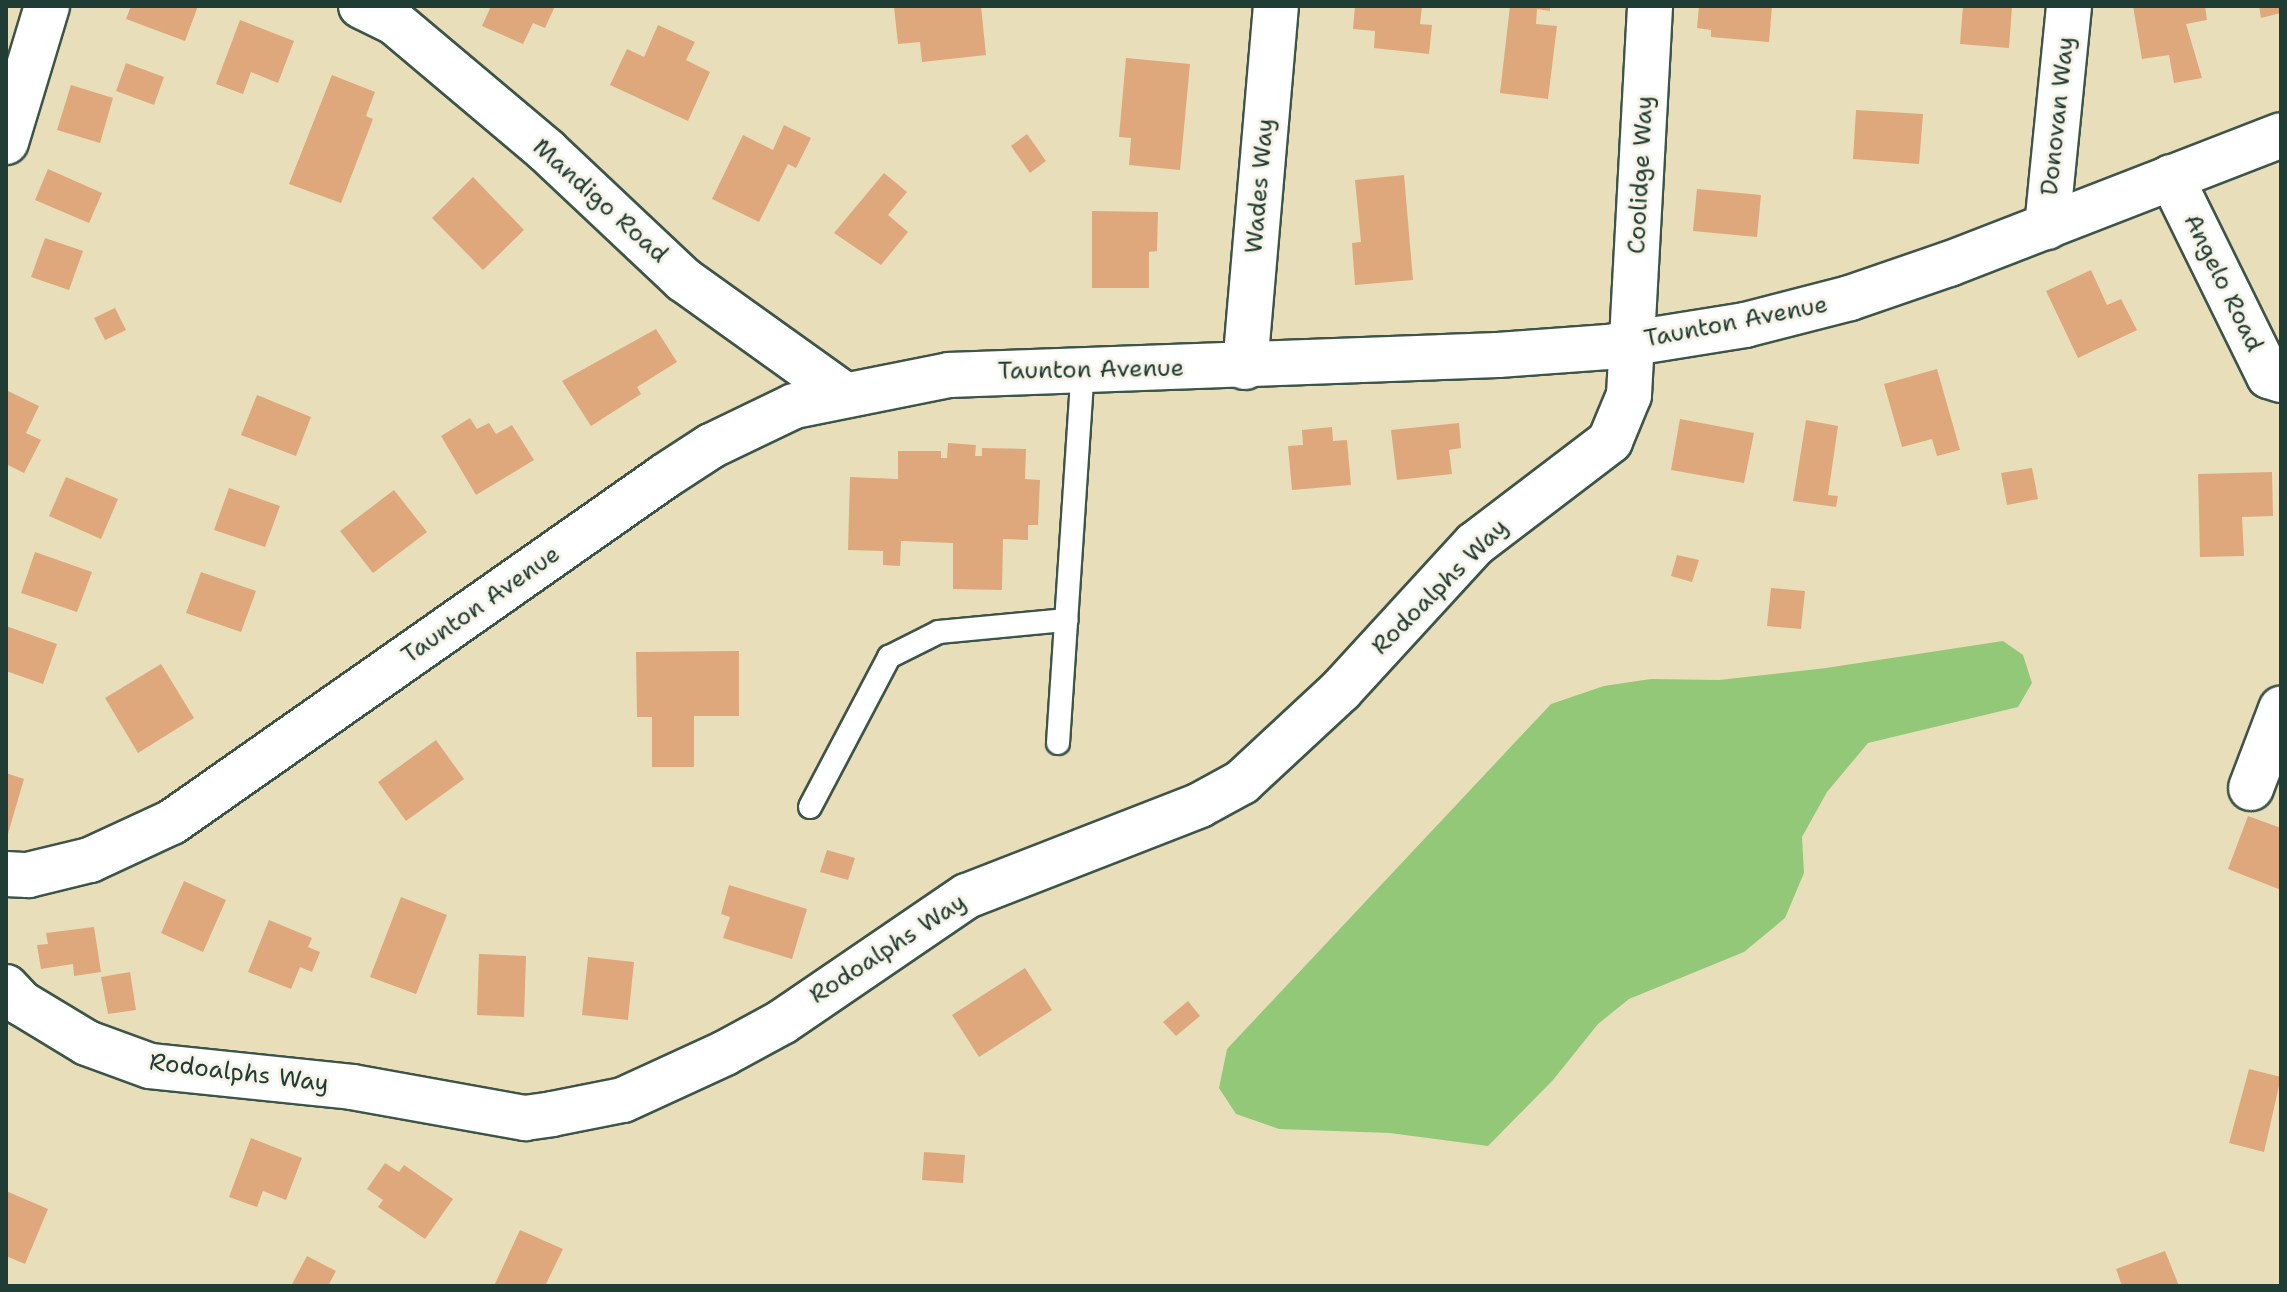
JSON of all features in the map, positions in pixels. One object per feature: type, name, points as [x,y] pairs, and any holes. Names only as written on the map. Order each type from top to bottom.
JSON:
[{"type":"street","points":[[6,142],[47,6]]},
{"type":"street","name":"Mandigo Road","points":[[361,6],[394,22],[424,24],[547,151],[684,280],[842,393]]},
{"type":"street","name":"Wades Way","points":[[1245,367],[1276,6]]},
{"type":"street","name":"Coolidge Way","points":[[1632,343],[1650,6]]},
{"type":"street","name":"Donovan Way","points":[[2047,227],[2069,6]]},
{"type":"street","name":"Taunton Avenue","points":[[13,883],[120,850],[172,822],[711,446],[794,406],[842,393],[949,375],[1245,367],[1632,343],[1745,325],[1850,298],[2047,227],[2281,135]]},
{"type":"street","name":"Angelo Road","points":[[2171,177],[2269,376],[2281,380]]},
{"type":"street","name":"Rodoalphs Way","points":[[6,987],[21,1003],[87,1043],[150,1066],[352,1087],[525,1118],[623,1100],[782,1022],[967,896],[1200,805],[1242,782],[1341,690],[1475,544],[1610,441],[1629,395],[1632,343]]},
{"type":"street","points":[[2251,788],[2281,709]]},
{"type":"lane","points":[[1058,743],[1083,370]]},
{"type":"lane","points":[[810,807],[889,657],[939,632],[1066,620]]},
{"type":"green space","points":[[2003,641],[2023,655],[2032,683],[2018,707],[1868,743],[1827,792],[1802,837],[1804,873],[1785,918],[1744,952],[1629,999],[1598,1024],[1553,1080],[1488,1146],[1390,1133],[1279,1129],[1236,1114],[1219,1088],[1227,1049],[1551,704],[1604,686],[1651,679],[1719,680],[1826,668]]},
{"type":"building","points":[[131,6],[198,6],[185,41],[126,19]]},
{"type":"building","points":[[491,6],[555,6],[545,28],[533,23],[523,44],[482,26]]},
{"type":"building","points":[[981,6],[986,55],[922,62],[920,42],[898,44],[894,7]]},
{"type":"building","points":[[1355,6],[1422,6],[1420,24],[1432,25],[1429,54],[1374,48],[1375,31],[1353,29]]},
{"type":"building","points":[[1510,6],[1550,6],[1550,11],[1537,9],[1536,24],[1557,26],[1548,99],[1500,93]]},
{"type":"building","points":[[1699,6],[1772,6],[1769,42],[1711,37],[1711,30],[1697,28]]},
{"type":"building","points":[[1963,6],[2012,6],[2009,48],[1960,44]]},
{"type":"building","points":[[2133,6],[2205,6],[2207,20],[2186,24],[2202,78],[2174,83],[2169,55],[2142,59]]},
{"type":"building","points":[[2259,6],[2281,6],[2281,13],[2261,18]]},
{"type":"building","points":[[240,20],[294,41],[278,83],[251,72],[243,94],[216,84]]},
{"type":"building","points":[[658,25],[695,42],[686,60],[710,72],[688,121],[610,85],[627,49],[644,57]]},
{"type":"building","points":[[1126,58],[1190,64],[1180,170],[1129,165],[1131,138],[1119,137]]},
{"type":"building","points":[[126,63],[164,77],[154,105],[116,91]]},
{"type":"building","points":[[332,75],[375,92],[366,116],[373,119],[341,203],[289,184]]},
{"type":"building","points":[[71,85],[113,98],[100,143],[57,130]]},
{"type":"building","points":[[1856,110],[1923,114],[1919,164],[1853,159]]},
{"type":"building","points":[[784,125],[811,138],[796,168],[788,164],[759,222],[712,199],[743,135],[773,150]]},
{"type":"building","points":[[1027,134],[1046,161],[1030,173],[1011,146]]},
{"type":"building","points":[[48,169],[102,193],[89,223],[35,200]]},
{"type":"building","points":[[884,173],[907,192],[888,215],[908,232],[881,265],[834,233]]},
{"type":"building","points":[[1404,175],[1413,280],[1355,285],[1352,243],[1361,242],[1355,180]]},
{"type":"building","points":[[473,177],[524,230],[483,270],[432,218]]},
{"type":"building","points":[[1697,189],[1761,195],[1757,237],[1693,231]]},
{"type":"building","points":[[1092,211],[1158,212],[1157,251],[1149,252],[1149,288],[1092,288]]},
{"type":"building","points":[[45,238],[83,251],[69,290],[31,277]]},
{"type":"building","points":[[2091,270],[2107,305],[2121,299],[2137,330],[2078,358],[2046,291]]},
{"type":"building","points":[[115,308],[126,330],[105,340],[94,318]]},
{"type":"building","points":[[656,329],[677,362],[637,387],[641,394],[591,426],[562,381]]},
{"type":"building","points":[[1937,369],[1960,450],[1937,456],[1932,439],[1902,447],[1884,384]]},
{"type":"building","points":[[6,390],[39,406],[26,433],[41,440],[24,473],[6,464]]},
{"type":"building","points":[[257,395],[311,417],[296,456],[241,435]]},
{"type":"building","points":[[470,418],[477,429],[489,423],[496,434],[512,425],[534,460],[476,495],[441,436]]},
{"type":"building","points":[[1680,419],[1754,433],[1744,483],[1671,470]]},
{"type":"building","points":[[1806,420],[1838,426],[1828,495],[1838,496],[1836,507],[1793,501]]},
{"type":"building","points":[[1459,423],[1461,448],[1449,450],[1452,474],[1397,480],[1391,430]]},
{"type":"building","points":[[1332,427],[1333,441],[1347,440],[1351,485],[1292,490],[1288,446],[1303,445],[1302,430]]},
{"type":"building","points":[[948,443],[976,445],[975,456],[982,456],[982,448],[1026,449],[1025,479],[1040,480],[1038,525],[1028,525],[1028,540],[1003,539],[1002,590],[953,589],[953,543],[901,541],[900,566],[883,565],[883,551],[848,550],[850,477],[898,479],[898,451],[941,451],[941,458],[947,458]]},
{"type":"building","points":[[2032,468],[2038,499],[2007,505],[2001,473]]},
{"type":"building","points":[[2272,472],[2273,516],[2242,517],[2244,556],[2200,557],[2198,474]]},
{"type":"building","points":[[66,477],[118,499],[101,539],[49,516]]},
{"type":"building","points":[[229,488],[280,506],[265,547],[214,530]]},
{"type":"building","points":[[394,490],[427,532],[373,573],[340,531]]},
{"type":"building","points":[[35,552],[92,572],[77,612],[21,593]]},
{"type":"building","points":[[1677,555],[1699,560],[1692,582],[1671,576]]},
{"type":"building","points":[[201,572],[256,591],[241,632],[186,613]]},
{"type":"building","points":[[1771,588],[1805,591],[1801,629],[1767,626]]},
{"type":"building","points":[[6,626],[57,644],[43,684],[6,671]]},
{"type":"building","points":[[739,651],[739,716],[694,716],[694,767],[652,767],[652,717],[637,717],[636,652]]},
{"type":"building","points":[[161,664],[194,718],[138,753],[105,698]]},
{"type":"building","points":[[436,740],[464,779],[406,821],[378,782]]},
{"type":"building","points":[[6,773],[24,779],[7,837],[6,837]]},
{"type":"building","points":[[2248,816],[2281,828],[2281,890],[2228,869]]},
{"type":"building","points":[[827,850],[855,858],[848,880],[820,872]]},
{"type":"building","points":[[184,881],[226,900],[203,952],[161,933]]},
{"type":"building","points":[[729,885],[807,909],[792,959],[723,938],[730,917],[721,914]]},
{"type":"building","points":[[401,897],[447,915],[416,994],[370,977]]},
{"type":"building","points":[[269,920],[312,938],[308,947],[320,952],[312,972],[300,967],[291,989],[248,972]]},
{"type":"building","points":[[94,927],[101,972],[74,976],[73,964],[41,969],[37,945],[48,944],[46,933]]},
{"type":"building","points":[[479,954],[526,956],[524,1017],[477,1015]]},
{"type":"building","points":[[588,957],[634,962],[628,1020],[582,1015]]},
{"type":"building","points":[[1025,968],[1052,1010],[979,1057],[952,1015]]},
{"type":"building","points":[[130,972],[136,1010],[108,1014],[101,977]]},
{"type":"building","points":[[1188,1001],[1200,1016],[1176,1036],[1163,1022]]},
{"type":"building","points":[[2249,1069],[2281,1077],[2264,1152],[2229,1143]]},
{"type":"building","points":[[251,1138],[302,1158],[286,1200],[263,1191],[257,1207],[229,1197]]},
{"type":"building","points":[[924,1152],[965,1155],[963,1183],[922,1180]]},
{"type":"building","points":[[385,1163],[399,1172],[404,1165],[453,1199],[425,1239],[378,1207],[383,1200],[367,1189]]},
{"type":"building","points":[[6,1191],[48,1209],[25,1264],[6,1256]]},
{"type":"building","points":[[520,1230],[563,1249],[545,1286],[494,1286]]},
{"type":"building","points":[[2165,1251],[2179,1286],[2122,1286],[2116,1269]]},
{"type":"building","points":[[307,1256],[336,1271],[328,1286],[291,1286]]}]
